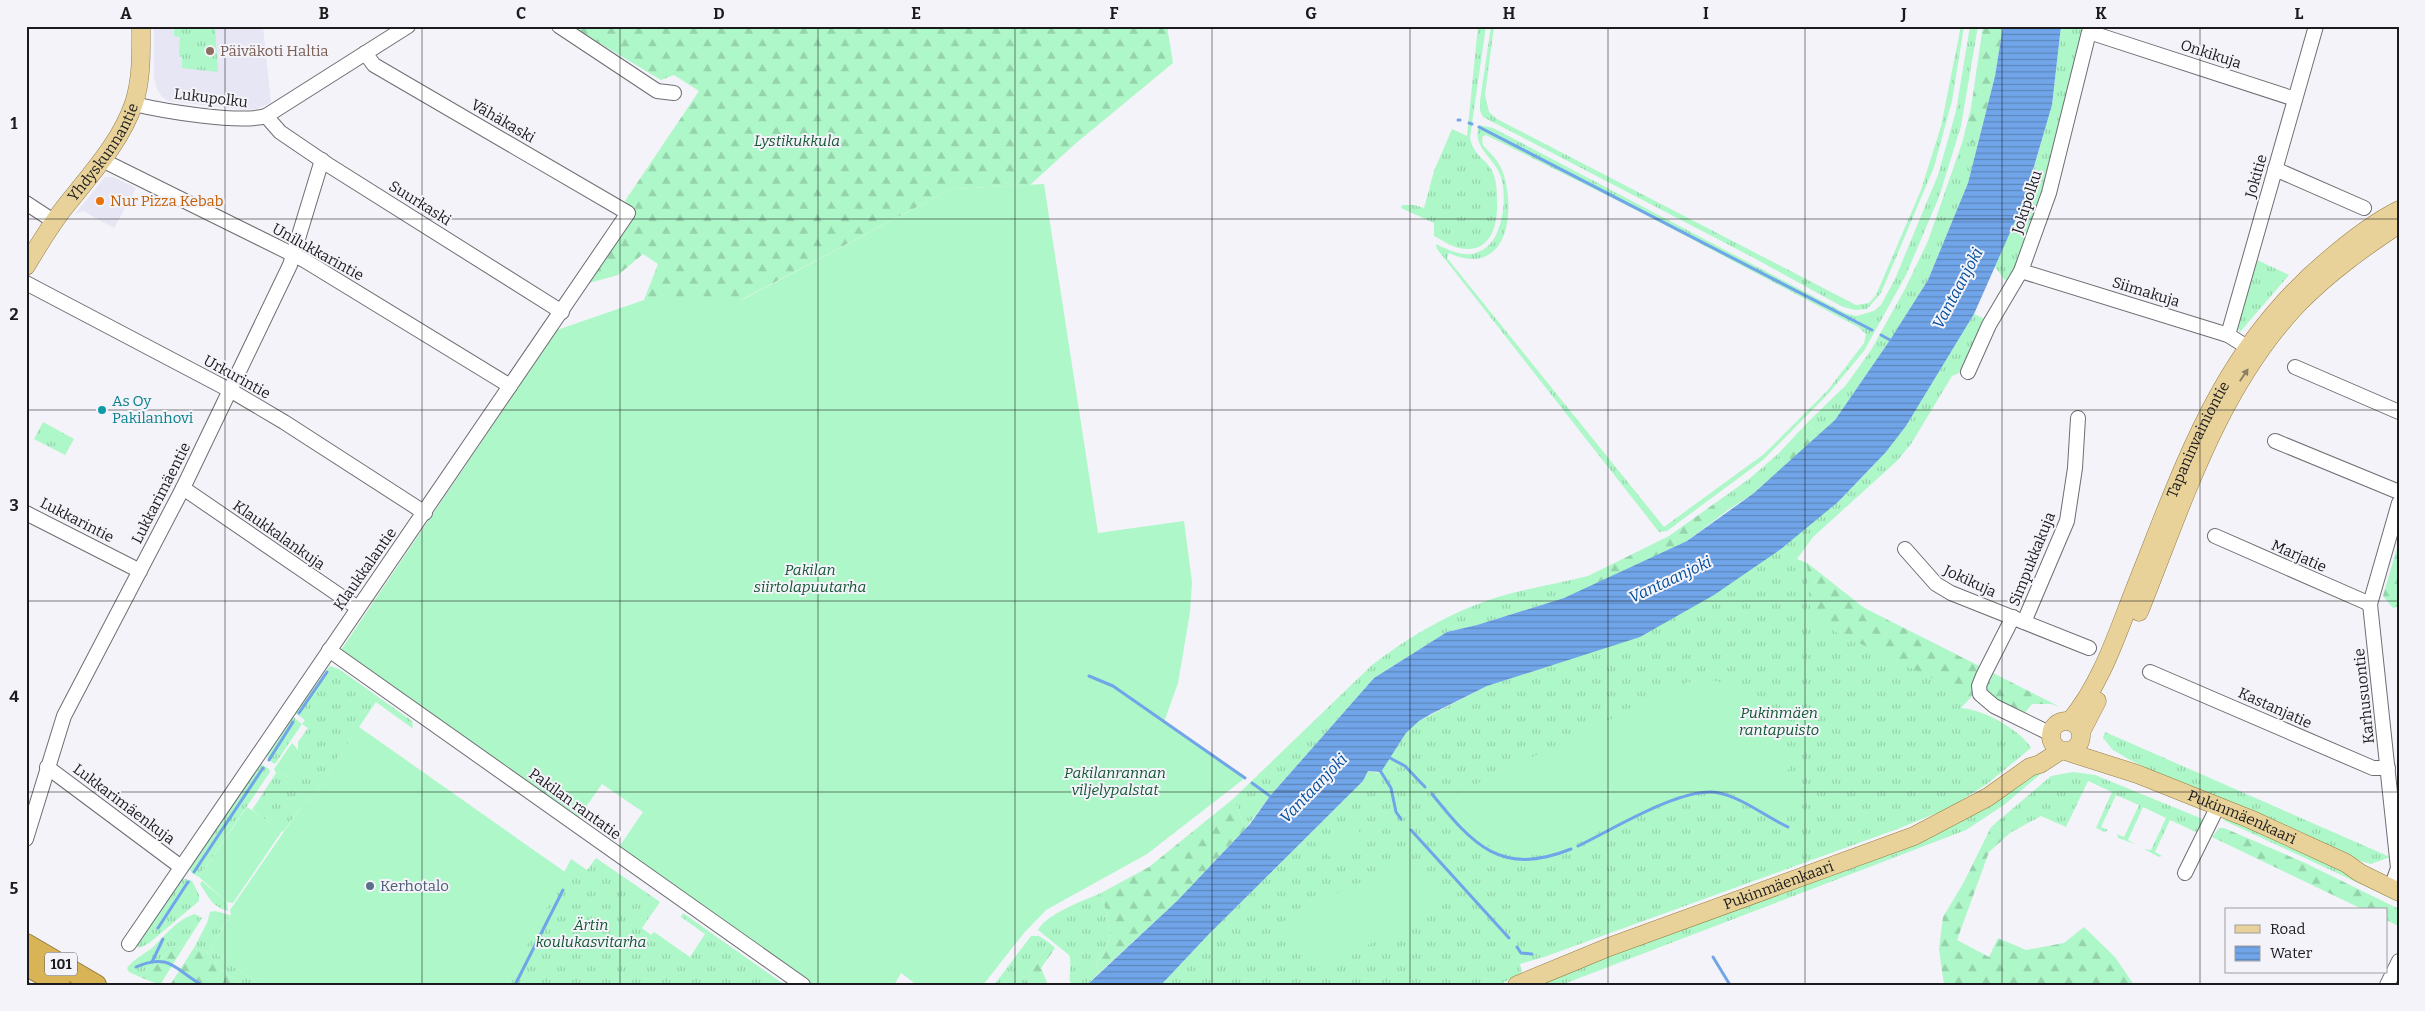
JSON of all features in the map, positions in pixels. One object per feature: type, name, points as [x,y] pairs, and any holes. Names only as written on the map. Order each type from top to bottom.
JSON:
[{"type":"highway","name":"101","points":[[26,944],[96,985]]},
{"type":"highway","name":"101","points":[[26,965],[60,985]]},
{"type":"main road","name":"Yhdyskunnantie","points":[[26,266],[55,222],[121,132],[134,104],[139,85],[141,26]]},
{"type":"main road","name":"Tapaninvainiontie","points":[[2078,730],[2120,659],[2215,427],[2239,382],[2252,350],[2288,297],[2314,271],[2343,247],[2399,210]]},
{"type":"main road","name":"Tapaninvainiontie","points":[[2252,350],[2324,279],[2352,256],[2399,224]]},
{"type":"main road","name":"Pukinmäenkaari","points":[[2057,744],[2057,724],[2078,730],[2098,750],[2137,774]]},
{"type":"main road","name":"Pukinmäenkaari","points":[[1517,985],[1609,947],[1914,836],[1988,797],[2030,767],[2037,753],[2057,744],[2077,747],[2078,730]]},
{"type":"main road","name":"Pukinmäenkaari","points":[[2057,744],[2218,806],[2346,863],[2360,873],[2396,886]]},
{"type":"street","name":"Lukupolku","points":[[134,104],[254,120],[266,116],[408,26]]},
{"type":"street","points":[[559,26],[657,91],[674,93]]},
{"type":"street","name":"Jokitie","points":[[2228,335],[2316,26]]},
{"type":"street","name":"Onkikuja","points":[[2090,32],[2295,99]]},
{"type":"street","name":"Jokipolku","points":[[1968,372],[1989,325],[2021,271],[2049,193],[2090,32]]},
{"type":"street","name":"Vähäkaski","points":[[365,53],[374,65],[628,213]]},
{"type":"street","name":"Suurkaski","points":[[266,116],[280,132],[322,160],[562,312]]},
{"type":"street","name":"Unilukkarintie","points":[[102,160],[293,254],[510,386]]},
{"type":"street","name":"Lukkarimäentie","points":[[26,839],[64,716],[140,571],[230,391],[293,254],[322,160]]},
{"type":"street","points":[[2275,169],[2364,208]]},
{"type":"street","points":[[26,203],[55,222]]},
{"type":"street","name":"Klaukkalantie","points":[[129,944],[628,213]]},
{"type":"street","name":"Siimakuja","points":[[2021,271],[2228,335],[2252,350]]},
{"type":"street","name":"Urkurintie","points":[[26,283],[230,391],[284,422],[425,513]]},
{"type":"street","points":[[2295,367],[2399,412]]},
{"type":"street","name":"Simpukkakuja","points":[[2057,744],[1994,706],[1980,694],[1979,686],[1984,674],[2018,620],[2067,521],[2077,447],[2078,418]]},
{"type":"street","points":[[2275,441],[2399,492]]},
{"type":"street","name":"Klaukkalankuja","points":[[182,488],[358,608]]},
{"type":"street","name":"Karhusuontie","points":[[2396,886],[2398,868],[2370,604],[2399,503]]},
{"type":"street","name":"Lukkarintie","points":[[26,513],[140,571]]},
{"type":"street","name":"Marjatie","points":[[2215,536],[2370,604]]},
{"type":"street","name":"Jokikuja","points":[[1905,549],[1936,584],[1951,593],[2089,648]]},
{"type":"street","name":"Pakilan rantatie","points":[[329,650],[803,985]]},
{"type":"street","name":"Kastanjatie","points":[[2150,672],[2372,768],[2388,768]]},
{"type":"street","name":"Lukkarimäenkuja","points":[[47,767],[181,866]]},
{"type":"street","points":[[2185,873],[2218,806]]},
{"type":"street","points":[[2387,985],[2399,961]]},
{"type":"shaded area","name":"Päiväkoti Haltia","points":[[154,26],[263,26],[271,103],[256,109],[245,110],[169,101],[162,97],[157,89],[154,78]]},
{"type":"shaded area","points":[[105,177],[113,177],[136,188],[114,228],[83,211],[75,214]]},
{"type":"green space","points":[[174,26],[215,26],[218,72],[182,68],[182,57],[179,57],[180,37],[174,36]]},
{"type":"green space","name":"Lystikukkula","points":[[571,26],[1167,26],[1173,63],[1075,144],[1030,185],[951,189],[741,300],[644,300],[658,264],[643,254],[618,275],[589,283],[634,211],[625,201],[699,91],[674,75],[661,80]]},
{"type":"green space","points":[[1478,26],[1486,26],[1470,138],[1475,150],[1488,164],[1494,177],[1497,192],[1497,213],[1496,222],[1490,237],[1478,247],[1469,249],[1456,247],[1434,236],[1434,223],[1401,208],[1402,205],[1414,205],[1424,208],[1434,171],[1452,129],[1467,136]]},
{"type":"green space","points":[[1491,26],[1494,26],[1485,95],[1489,112],[1497,119],[1856,305],[1869,303],[1876,295],[1921,190],[1941,126],[1961,26],[1964,26],[1952,101],[1934,167],[1881,293],[1867,309],[1855,310],[1843,307],[1754,258],[1483,117],[1480,111],[1480,101]]},
{"type":"green space","points":[[1970,26],[1978,26],[1961,126],[1939,197],[1906,275],[1864,351],[1828,394],[1763,460],[1667,531],[1659,532],[1437,249],[1436,244],[1463,254],[1476,253],[1489,245],[1498,230],[1504,199],[1502,180],[1496,166],[1480,145],[1478,139],[1479,125],[1493,128],[1845,313],[1856,316],[1874,311],[1881,305],[1895,279],[1938,175],[1956,111]],"holes":[[[1486,135],[1642,213],[1858,327],[1866,334],[1864,343],[1828,390],[1764,454],[1664,527],[1447,258],[1449,253],[1468,259],[1485,257],[1496,249],[1503,238],[1507,225],[1508,210],[1506,182],[1500,166],[1483,145],[1482,137]]]},
{"type":"green space","points":[[1983,26],[2003,26],[1995,76],[1978,143],[1962,143],[1971,108]]},
{"type":"green space","points":[[2061,26],[2086,26],[2035,223],[2008,284],[1995,267],[2028,189],[2052,105]]},
{"type":"green space","points":[[1962,143],[1978,143],[1968,183],[1928,280],[1890,340],[1835,420],[1820,435],[1807,423],[1846,385],[1871,350],[1905,289],[1928,241]]},
{"type":"green space","name":"Pakilan siirtolapuutarha","points":[[1044,184],[1098,533],[1184,521],[1192,582],[1190,612],[1178,683],[1164,722],[1245,778],[1147,854],[1046,910],[1024,933],[983,985],[917,985],[901,973],[894,985],[814,985],[619,847],[643,812],[602,784],[578,818],[341,650],[557,330],[644,300],[742,300],[951,189]]},
{"type":"green space","points":[[2255,259],[2289,275],[2240,332],[2236,325]]},
{"type":"green space","name":"Pukinmäen rantapuisto","points":[[1974,314],[1983,318],[1984,325],[1966,370],[1952,376],[1911,444],[1897,461],[1813,537],[1797,559],[1807,563],[1864,608],[1981,667],[1971,697],[1961,708],[1990,716],[2019,734],[2031,748],[1987,784],[1949,808],[1900,828],[1520,964],[1522,974],[1498,985],[1161,985],[1209,934],[1363,781],[1368,771],[1378,773],[1406,733],[1419,721],[1487,686],[1562,661],[1838,502],[1886,452],[1906,426]]},
{"type":"green space","points":[[43,422],[74,439],[65,455],[34,439]]},
{"type":"green space","points":[[1807,423],[1820,435],[1785,466],[1778,454]]},
{"type":"green space","points":[[1778,454],[1785,466],[1754,493],[1728,510],[1718,501],[1749,479]]},
{"type":"green space","points":[[1718,501],[1728,510],[1687,541],[1591,587],[1588,584],[1588,576],[1669,536]]},
{"type":"green space","points":[[2399,541],[2399,606],[2393,608],[2383,596]]},
{"type":"green space","points":[[1807,563],[1864,608],[1981,667],[1971,697],[1811,620]]},
{"type":"green space","points":[[1588,576],[1588,584],[1591,587],[1564,598],[1477,625],[1447,632],[1374,678],[1270,796],[1246,828],[1233,799],[1372,665],[1385,655],[1439,622],[1483,602],[1521,591]]},
{"type":"green space","points":[[330,666],[339,669],[412,721],[413,727],[376,702],[309,801],[303,804],[283,832],[252,810],[276,773],[289,777],[298,753],[298,742],[308,728],[302,724],[305,720],[295,713]]},
{"type":"green space","points":[[1991,672],[2060,707],[2051,704],[2032,704],[2022,716],[1987,698],[1984,683]]},
{"type":"green space","points":[[1702,679],[1731,686],[1776,712],[1761,736],[1796,754],[1784,778],[1803,789],[1785,821],[1736,795],[1712,790],[1698,790],[1683,792],[1560,850],[1523,855],[1492,847],[1478,839],[1453,816],[1441,801],[1686,683]]},
{"type":"green space","points":[[292,716],[302,724],[275,764],[268,760],[267,753]]},
{"type":"green space","points":[[359,727],[565,872],[506,985],[260,985],[210,949],[231,914],[230,910],[303,804],[309,801]]},
{"type":"green space","points":[[2105,732],[2390,857],[2371,864],[2354,859],[2172,780],[2113,750],[2103,738]]},
{"type":"green space","points":[[292,743],[298,751],[300,761],[299,766],[289,777],[276,773],[274,769]]},
{"type":"green space","points":[[261,764],[269,769],[270,772],[199,877],[192,873],[189,868]]},
{"type":"green space","points":[[2042,766],[2045,770],[2004,805],[1966,830],[1561,985],[1546,985],[1545,982],[1592,960],[1886,852]]},
{"type":"green space","points":[[2073,772],[2095,775],[2205,820],[2199,831],[2196,832],[2170,820],[2155,852],[2162,856],[2159,857],[2144,849],[2151,850],[2166,818],[2143,807],[2128,840],[2135,844],[2118,838],[2117,834],[2124,837],[2139,805],[2116,795],[2101,827],[2108,830],[2105,832],[2096,828],[2112,792],[2088,781],[2066,827],[2041,816],[2010,833],[1991,827],[2051,776]]},
{"type":"green space","points":[[1233,799],[1246,828],[1177,901],[1098,974],[1096,964],[1107,946],[1110,930],[1101,893],[1149,867]]},
{"type":"green space","points":[[247,807],[282,831],[233,903],[227,902],[199,877]]},
{"type":"green space","points":[[2231,819],[2399,897],[2399,902],[2223,820]]},
{"type":"green space","points":[[1357,827],[1367,846],[1335,864],[1323,847]]},
{"type":"green space","points":[[1991,827],[2010,833],[1989,852],[1957,940],[1989,957],[1998,938],[2026,950],[2064,943],[2084,927],[2115,957],[2134,985],[1944,985],[1939,949],[1943,917],[1964,882]]},
{"type":"green space","points":[[2219,828],[2224,828],[2303,862],[2399,909],[2399,926],[2388,921],[2388,908],[2360,908],[2212,837]]},
{"type":"green space","name":"Ärtin koulukasvitarha","points":[[596,858],[660,902],[642,928],[651,935],[654,932],[690,957],[705,934],[681,917],[683,913],[785,985],[506,985],[571,859],[587,870]]},
{"type":"green space","points":[[1404,863],[1418,868],[1428,878],[1445,904],[1336,962],[1317,964],[1310,959],[1278,924],[1346,889]]},
{"type":"green space","points":[[182,878],[192,881],[199,895],[199,901],[148,944],[139,948],[136,945]]},
{"type":"green space","points":[[202,881],[227,902],[228,911],[222,909],[211,900],[200,884]]},
{"type":"green space","points":[[1101,893],[1110,930],[1107,946],[1096,964],[1098,974],[1087,985],[1074,985],[1070,982],[1069,955],[1038,930],[1042,924],[1057,913]]},
{"type":"green space","points":[[215,911],[230,915],[210,949],[260,985],[242,985],[223,971],[207,952],[194,948],[207,923],[210,912]]},
{"type":"green space","points":[[195,914],[202,918],[183,948],[172,946],[156,965],[147,968],[140,977],[129,972],[127,968],[133,962],[152,948],[177,924]]},
{"type":"green space","points":[[1031,936],[1039,936],[1047,941],[1047,946],[1023,985],[994,985]]},
{"type":"green space","points":[[1047,941],[1055,948],[1041,968],[1048,985],[1023,985],[1047,946]]},
{"type":"green space","points":[[172,946],[183,948],[160,985],[140,977],[147,968],[156,965]]},
{"type":"green space","points":[[194,948],[207,952],[223,971],[242,985],[170,985]]},
{"type":"water","name":"Vantaanjoki","points":[[2003,26],[2061,26],[2052,105],[2024,201],[1974,314],[1906,426],[1886,452],[1838,502],[1781,549],[1714,595],[1640,637],[1487,686],[1419,721],[1406,733],[1381,772],[1368,771],[1363,781],[1209,934],[1161,985],[1087,985],[1177,901],[1250,824],[1270,796],[1374,678],[1447,632],[1477,625],[1564,598],[1687,541],[1754,493],[1835,420],[1890,340],[1928,280],[1968,183],[1995,76]]},
{"type":"waterway","points":[[1479,127],[1872,330]]},
{"type":"waterway","points":[[1881,335],[1890,340]]},
{"type":"waterway","points":[[299,713],[327,672]]},
{"type":"waterway","points":[[1089,676],[1113,686],[1245,778]]},
{"type":"waterway","points":[[269,760],[293,722]]},
{"type":"waterway","points":[[1390,758],[1405,766],[1425,787]]},
{"type":"waterway","points":[[194,872],[263,768]]},
{"type":"waterway","points":[[1381,772],[1391,788],[1396,812],[1401,819]]},
{"type":"waterway","points":[[1252,783],[1270,796]]},
{"type":"waterway","points":[[1578,846],[1648,810],[1704,792],[1728,795],[1788,827]]},
{"type":"waterway","points":[[1432,794],[1461,828],[1491,851],[1507,857],[1526,859],[1547,857],[1571,849]]},
{"type":"waterway","points":[[1411,830],[1509,938]]},
{"type":"waterway","points":[[158,928],[188,882]]},
{"type":"waterway","points":[[515,985],[563,890]]},
{"type":"waterway","points":[[152,962],[163,939]]},
{"type":"waterway","points":[[1517,947],[1521,953],[1532,954]]},
{"type":"waterway","points":[[1713,957],[1730,985]]},
{"type":"waterway","points":[[136,967],[157,961],[165,962],[202,985]]},
{"type":"waterway","points":[[26,982],[31,985]]},
{"type":"place","name":"Päiväkoti Haltia","points":[[210,51]]},
{"type":"place","name":"Nur Pizza Kebab","points":[[100,201]]},
{"type":"place","name":"As Oy Pakilanhovi","points":[[102,410]]},
{"type":"place","name":"Kerhotalo","points":[[370,886]]},
{"type":"park label","name":"Pakilanrannan viljelypalstat","points":[[1115,782]]}]
